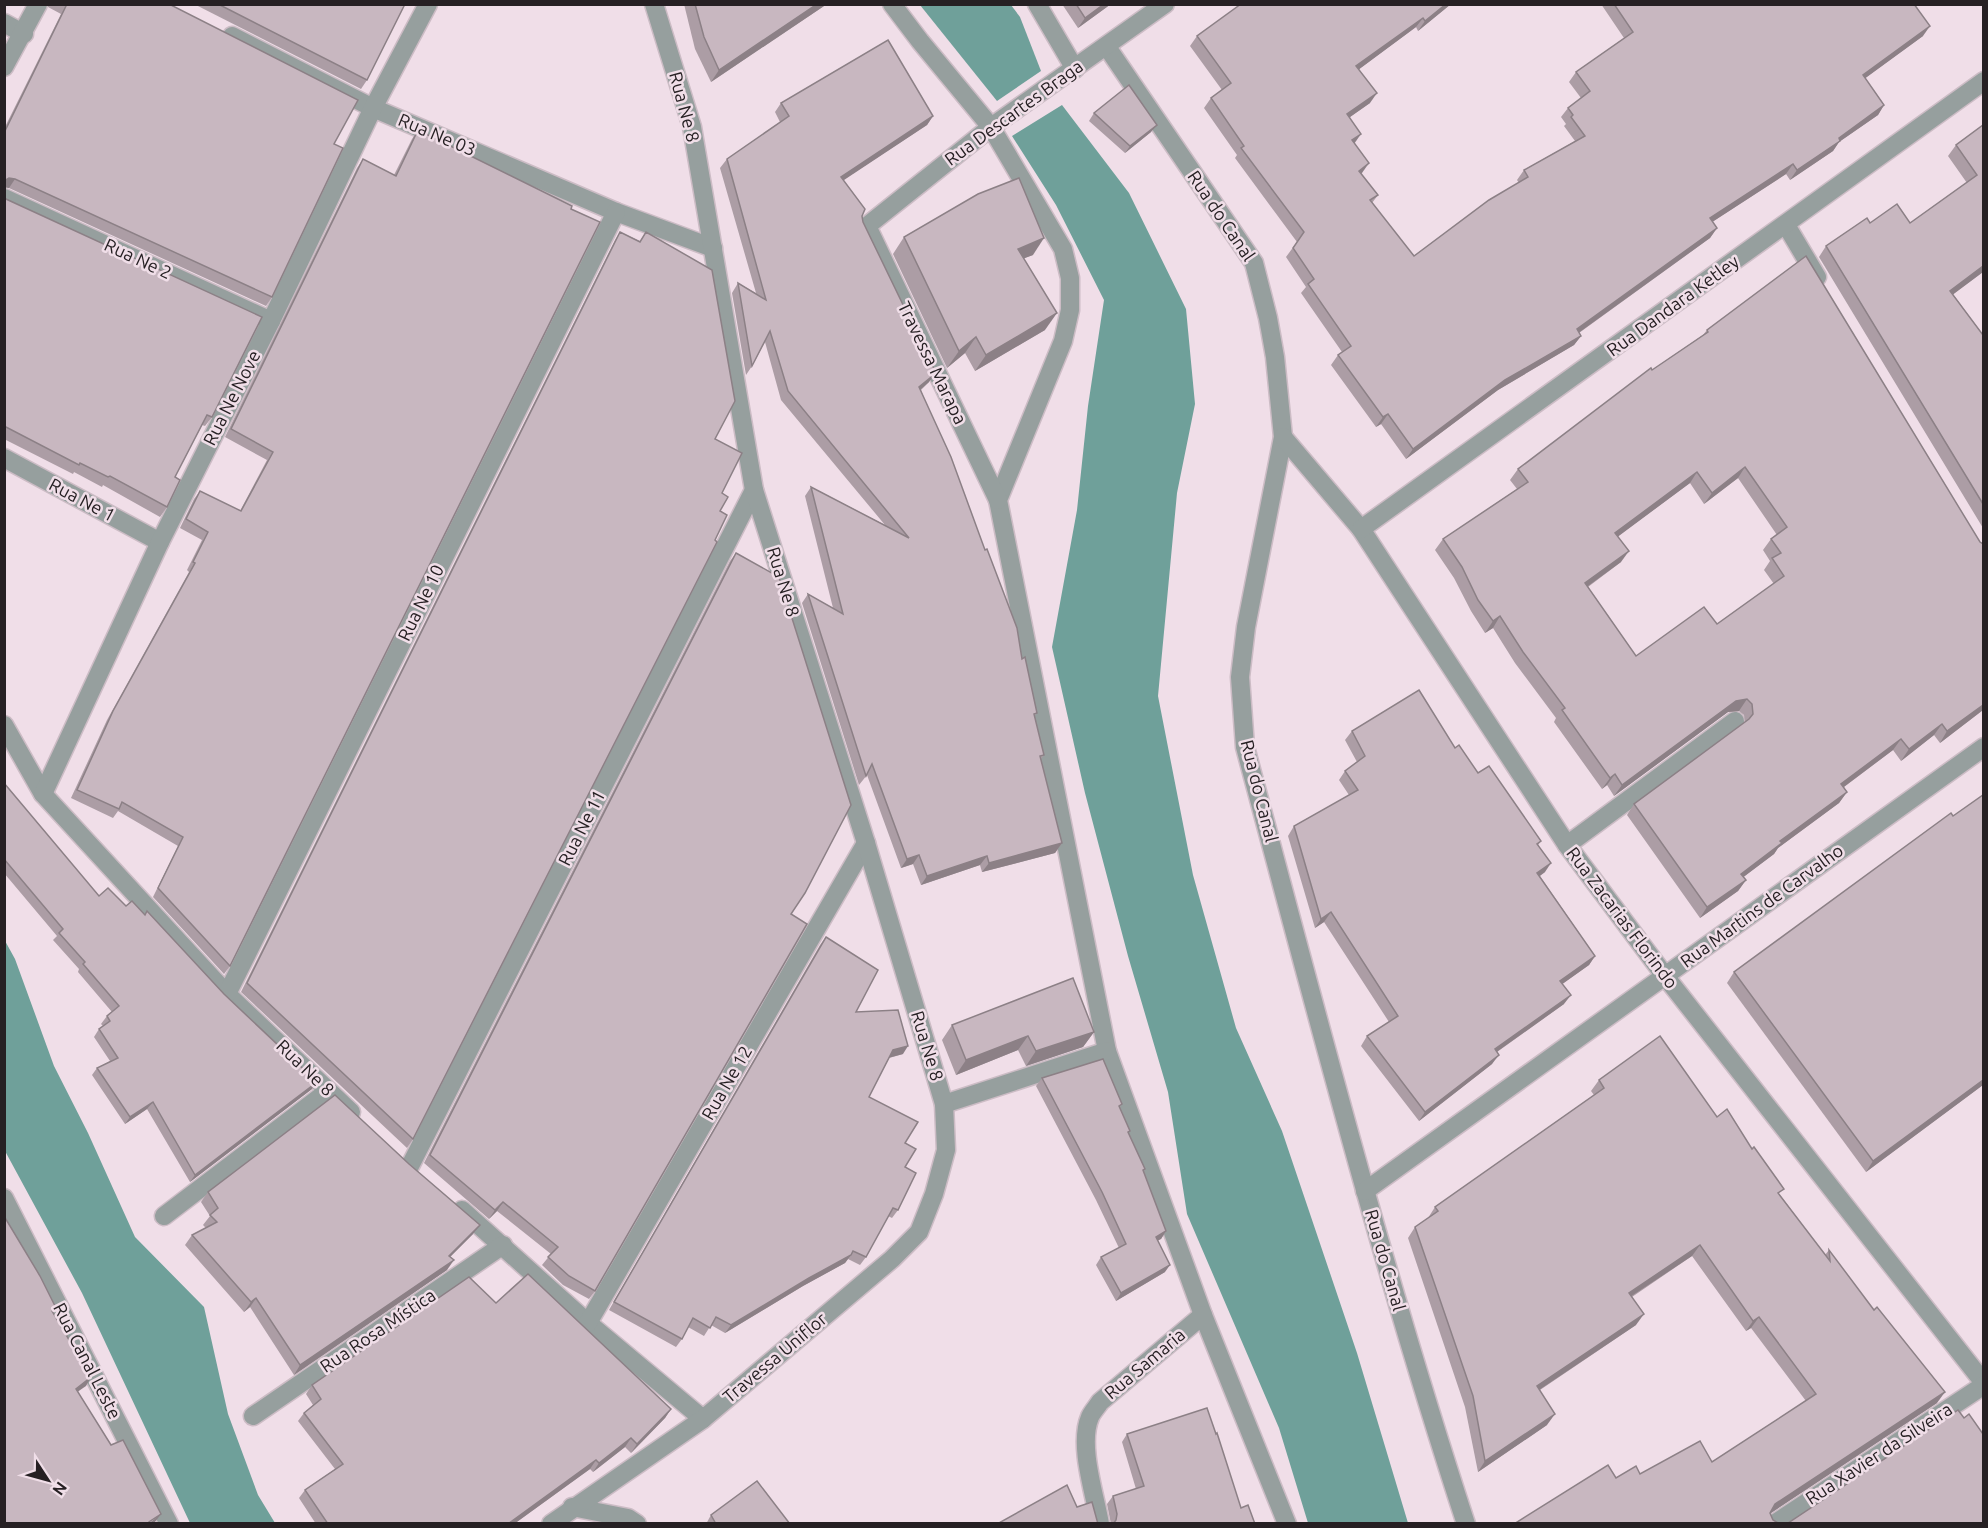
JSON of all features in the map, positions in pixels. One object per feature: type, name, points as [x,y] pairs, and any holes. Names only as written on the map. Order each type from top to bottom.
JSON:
[{"type":"street","points":[[4,67],[24,34],[38,4]]},
{"type":"street","name":"Rua Ne Nove","points":[[43,794],[160,542],[271,321],[373,108],[428,4]]},
{"type":"street","name":"Rua Ne 8","points":[[654,4],[692,127],[754,490],[866,843],[944,1104],[946,1150]]},
{"type":"street","points":[[892,4],[991,127],[1063,249],[1070,278],[1070,310],[1063,341],[998,500]]},
{"type":"street","points":[[1037,4],[1075,69]]},
{"type":"street","name":"Rua Descartes Braga","points":[[867,226],[991,127],[1165,4]]},
{"type":"street","points":[[4,24],[24,34]]},
{"type":"street","name":"Rua Ne 03","points":[[220,30],[373,108],[616,212],[713,248]]},
{"type":"street","name":"Rua do Canal","points":[[1107,47],[1254,263],[1268,318],[1275,357],[1283,437],[1246,627],[1240,677],[1245,747],[1365,1191],[1430,1416],[1466,1524]]},
{"type":"street","name":"Rua Dandara Ketley","points":[[1361,530],[1983,81]]},
{"type":"street","name":"Rua Ne 2","points":[[4,198],[271,321]]},
{"type":"street","name":"Rua Ne 10","points":[[227,994],[616,212]]},
{"type":"street","points":[[1786,225],[1829,296]]},
{"type":"street","name":"Travessa Marapa","points":[[867,226],[998,500],[1107,1051],[1203,1315],[1287,1524]]},
{"type":"street","name":"Rua Zacarias Florindo","points":[[1283,437],[1361,530],[1567,845],[1665,976],[1983,1384]]},
{"type":"street","name":"Rua Ne 1","points":[[4,458],[160,542]]},
{"type":"street","name":"Rua Ne 11","points":[[410,1166],[754,490]]},
{"type":"street","points":[[1567,845],[1735,721]]},
{"type":"street","name":"Rua Ne 8","points":[[4,725],[43,794],[227,994],[361,1121]]},
{"type":"street","name":"Rua Martins de Carvalho","points":[[1365,1191],[1983,747]]},
{"type":"street","name":"Rua Ne 12","points":[[588,1323],[866,843]]},
{"type":"street","points":[[944,1104],[1107,1051]]},
{"type":"street","points":[[164,1216],[328,1091]]},
{"type":"street","name":"Travessa Uniflor","points":[[551,1524],[572,1507],[703,1419],[891,1259],[919,1232],[934,1194],[946,1150]]},
{"type":"street","points":[[394,1151],[427,1180]]},
{"type":"street","name":"Rua Canal Leste","points":[[4,1198],[169,1524]]},
{"type":"street","points":[[452,1202],[588,1323],[703,1419]]},
{"type":"street","name":"Rua Rosa Mística","points":[[253,1416],[503,1245]]},
{"type":"street","name":"Rua Samaria","points":[[1100,1524],[1086,1453],[1086,1433],[1090,1417],[1100,1402],[1203,1315]]},
{"type":"street","name":"Rua Xavier da Silveira","points":[[1774,1524],[1983,1384]]},
{"type":"street","points":[[572,1507],[628,1518],[637,1524]]},
{"type":"shaded area","points":[[920,5],[1011,5],[1020,17],[1041,71],[997,101]]},
{"type":"shaded area","points":[[1062,105],[1129,193],[1186,309],[1195,404],[1177,493],[1158,696],[1193,875],[1236,1028],[1282,1131],[1357,1353],[1408,1523],[1308,1523],[1279,1428],[1187,1214],[1168,1092],[1128,956],[1085,793],[1052,647],[1077,510],[1088,406],[1104,300],[1056,205],[1012,136]]},
{"type":"shaded area","points":[[4,939],[15,959],[54,1066],[88,1133],[135,1237],[204,1307],[228,1414],[258,1495],[275,1523],[190,1523],[82,1293],[5,1151]]},
{"type":"building","points":[[67,4],[169,4],[358,100],[334,144],[343,148],[272,297],[15,179],[9,178],[4,181],[4,133]]},
{"type":"building","points":[[218,4],[405,4],[367,80]]},
{"type":"building","points":[[695,4],[817,4],[719,70],[704,37]]},
{"type":"building","points":[[1076,4],[1104,4],[1085,18]]},
{"type":"building","points":[[1241,4],[1446,4],[1425,21],[1423,18],[1356,66],[1377,93],[1347,114],[1361,134],[1352,140],[1369,163],[1359,171],[1378,195],[1370,200],[1414,256],[1489,200],[1528,177],[1524,170],[1585,136],[1571,117],[1573,115],[1568,108],[1590,91],[1576,72],[1633,32],[1614,4],[1914,4],[1930,26],[1863,75],[1884,105],[1839,138],[1840,141],[1797,170],[1793,164],[1710,218],[1717,228],[1577,329],[1581,336],[1505,380],[1413,449],[1388,414],[1383,417],[1338,355],[1351,346],[1308,284],[1314,279],[1293,248],[1304,232],[1241,148],[1244,146],[1211,98],[1231,83],[1197,36]]},
{"type":"building","points":[[888,40],[933,116],[841,177],[865,209],[862,216],[863,222],[936,373],[919,387],[951,457],[1017,628],[1022,659],[1025,657],[1037,713],[1034,714],[1044,755],[1040,756],[1062,843],[989,863],[987,856],[927,876],[919,855],[907,859],[872,764],[866,776],[808,594],[843,614],[811,487],[909,538],[788,391],[770,331],[752,366],[738,283],[766,300],[727,159],[789,116],[781,103]]},
{"type":"building","points":[[1129,85],[1157,125],[1130,146],[1094,113]]},
{"type":"building","points":[[1983,125],[1983,266],[1950,291],[1983,335],[1983,504],[1826,246],[1867,218],[1870,223],[1897,204],[1910,223],[1977,175],[1956,145]]},
{"type":"building","points":[[418,130],[600,222],[230,966],[158,888],[183,837],[122,802],[119,809],[77,790],[113,711],[195,563],[193,562],[208,532],[186,519],[200,491],[241,511],[273,452],[231,429],[363,159],[396,176]]},
{"type":"building","points":[[1019,178],[1044,238],[1018,249],[1057,313],[986,355],[976,337],[959,351],[904,237],[978,194]]},
{"type":"building","points":[[4,197],[262,317],[212,417],[207,415],[175,477],[180,480],[167,507],[110,476],[80,463],[79,465],[4,426]]},
{"type":"building","points":[[620,232],[640,242],[646,232],[712,270],[735,401],[715,439],[742,453],[722,493],[728,497],[720,511],[727,515],[715,540],[717,542],[413,1139],[247,983]]},
{"type":"building","points":[[1806,256],[1983,544],[1983,705],[1947,731],[1942,724],[1909,749],[1901,739],[1841,784],[1847,792],[1780,841],[1782,843],[1741,874],[1746,880],[1707,907],[1634,804],[1749,719],[1753,714],[1752,704],[1747,699],[1736,701],[1622,785],[1615,774],[1610,778],[1562,710],[1565,708],[1523,652],[1500,616],[1493,621],[1478,600],[1462,567],[1443,539],[1528,482],[1518,469],[1651,368],[1652,370],[1708,332],[1707,330]],"holes":[[[1745,467],[1787,527],[1771,539],[1781,553],[1772,558],[1784,576],[1717,624],[1704,607],[1636,656],[1585,583],[1629,551],[1615,533],[1697,472],[1712,493]]]},
{"type":"building","points":[[736,553],[779,577],[851,805],[805,893],[791,914],[807,924],[595,1291],[569,1276],[548,1257],[558,1247],[503,1202],[495,1210],[430,1155]]},
{"type":"building","points":[[1419,690],[1455,748],[1459,745],[1478,773],[1489,766],[1541,841],[1537,844],[1551,863],[1537,873],[1595,956],[1560,981],[1571,995],[1495,1049],[1499,1055],[1425,1112],[1367,1036],[1398,1016],[1331,912],[1321,919],[1294,826],[1358,790],[1345,771],[1365,756],[1352,731]]},
{"type":"building","points":[[4,783],[99,896],[108,888],[126,906],[132,901],[145,915],[147,911],[224,994],[317,1082],[195,1175],[153,1102],[130,1117],[97,1068],[118,1058],[99,1029],[110,1021],[107,1016],[119,1006],[59,933],[63,929],[4,859]]},
{"type":"building","points":[[1983,795],[1983,1080],[1873,1161],[1734,972],[1951,813],[1953,816]]},
{"type":"building","points":[[826,937],[878,970],[856,1012],[898,1010],[908,1046],[893,1050],[869,1097],[918,1122],[905,1143],[916,1149],[905,1167],[916,1173],[898,1210],[893,1208],[866,1257],[853,1251],[851,1255],[731,1325],[716,1317],[710,1328],[693,1318],[682,1339],[614,1302]]},
{"type":"building","points":[[1073,978],[1094,1032],[1036,1051],[1028,1036],[966,1060],[952,1025]]},
{"type":"building","points":[[1660,1036],[1717,1117],[1727,1109],[1752,1149],[1754,1147],[1784,1189],[1778,1193],[1830,1261],[1829,1250],[1874,1310],[1877,1307],[1945,1392],[1775,1504],[1770,1513],[1773,1520],[1780,1524],[1514,1524],[1608,1465],[1616,1478],[1636,1466],[1640,1474],[1700,1441],[1712,1462],[1816,1394],[1759,1317],[1753,1321],[1700,1245],[1629,1293],[1644,1314],[1537,1386],[1555,1414],[1485,1461],[1473,1396],[1415,1227],[1438,1211],[1435,1207],[1604,1088],[1599,1080]]},
{"type":"building","points":[[1103,1059],[1122,1104],[1119,1106],[1130,1131],[1128,1132],[1145,1169],[1143,1170],[1166,1231],[1156,1237],[1170,1265],[1121,1293],[1101,1257],[1126,1244],[1102,1192],[1042,1078]]},
{"type":"building","points":[[335,1095],[409,1164],[480,1225],[449,1256],[454,1260],[300,1365],[256,1298],[251,1302],[192,1235],[217,1222],[210,1215],[218,1208],[208,1192]]},
{"type":"building","points":[[4,1216],[40,1276],[56,1308],[52,1311],[91,1377],[76,1389],[111,1445],[123,1440],[161,1514],[149,1524],[4,1524]]},
{"type":"building","points":[[528,1274],[671,1409],[637,1444],[631,1438],[599,1463],[596,1460],[508,1524],[328,1524],[305,1490],[343,1464],[304,1413],[321,1399],[312,1385],[469,1277],[496,1303]]},
{"type":"building","points":[[1207,1408],[1241,1508],[1248,1505],[1255,1524],[1113,1524],[1117,1514],[1113,1496],[1144,1486],[1127,1434]]},
{"type":"building","points":[[1958,1410],[1964,1418],[1969,1414],[1983,1434],[1983,1524],[1785,1524],[1788,1523]]},
{"type":"building","points":[[757,1481],[790,1524],[716,1524],[711,1515]]},
{"type":"building","points":[[1067,1485],[1077,1507],[1092,1502],[1098,1524],[997,1524]]}]
